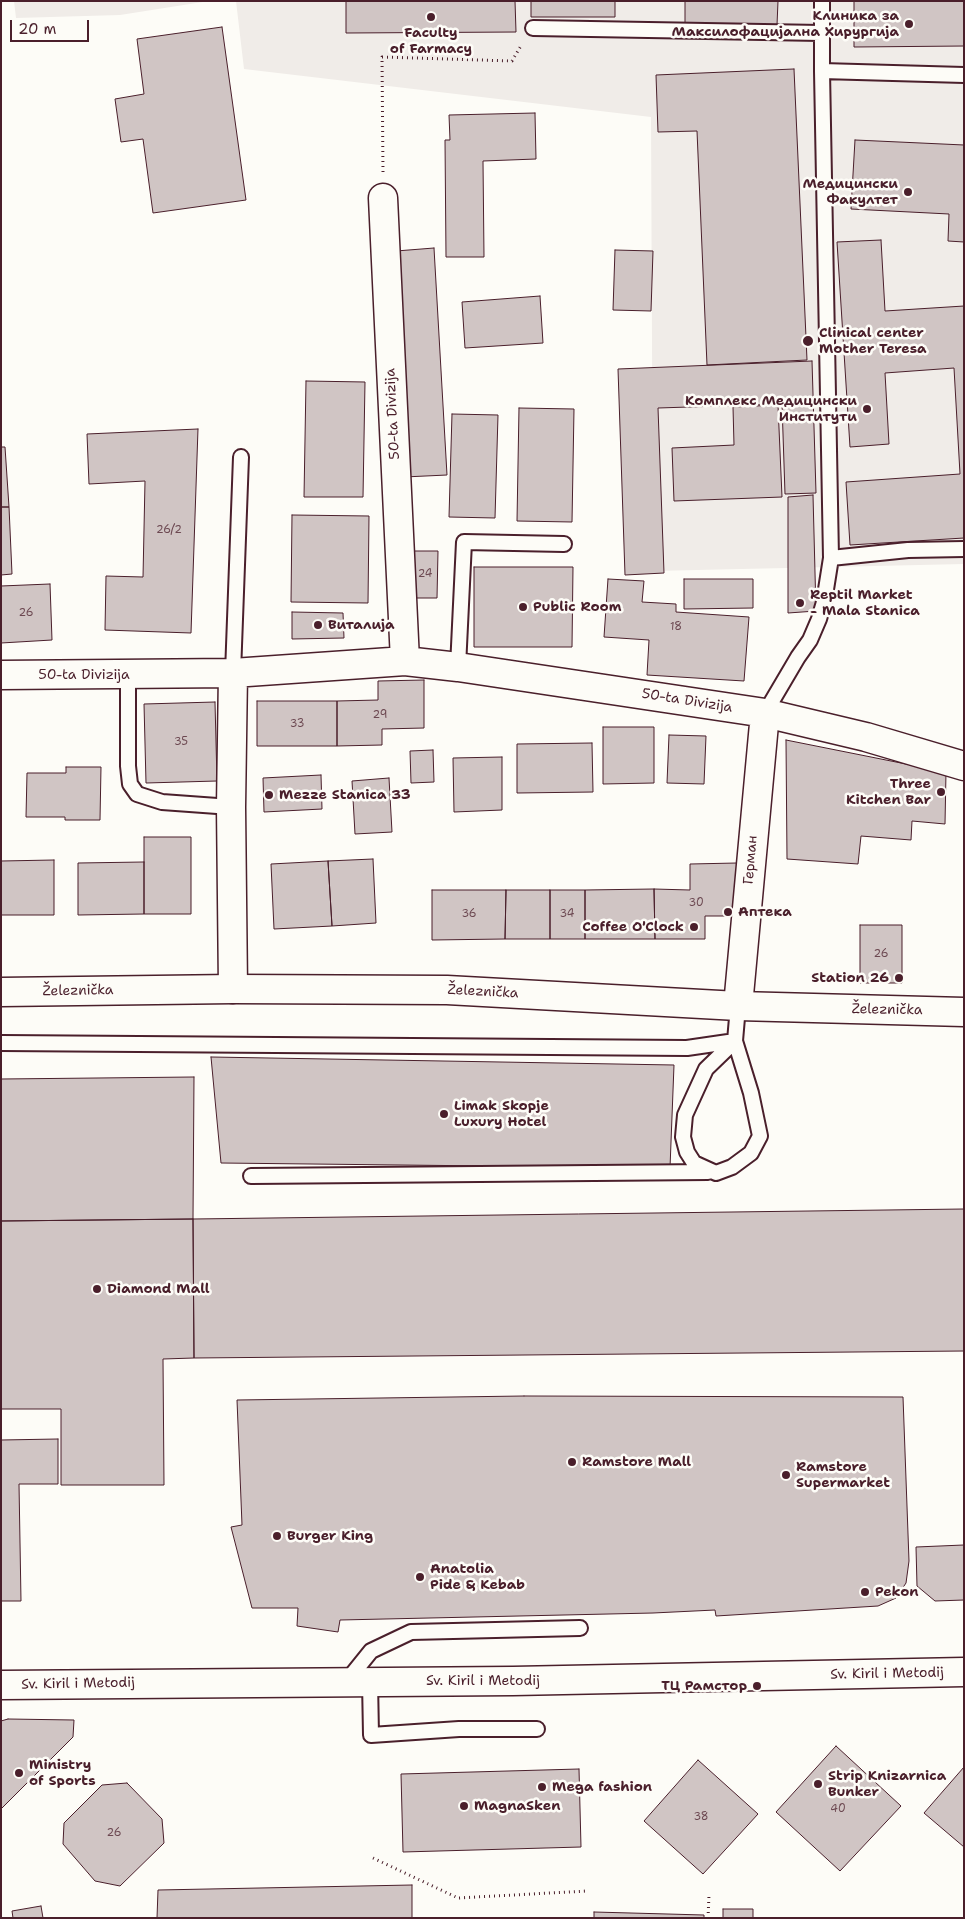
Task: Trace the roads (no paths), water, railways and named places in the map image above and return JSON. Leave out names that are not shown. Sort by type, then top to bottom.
[{"type":"street","name":"50-ta Divizija","points":[[383,198],[406,661]]},
{"type":"street","name":"50-ta Divizija","points":[[1,675],[233,673],[406,661],[458,667],[765,713],[866,737],[964,766]]},
{"type":"street","points":[[233,673],[231,807],[233,989]]},
{"type":"street","name":"Герман","points":[[738,1006],[765,713]]},
{"type":"street","name":"Železnička","points":[[1,992],[233,989],[447,990],[738,1006],[964,1012]]},
{"type":"street","name":"Sv. Kiril i Metodij","points":[[1,1685],[514,1681],[964,1672]]},
{"type":"lane","points":[[765,713],[798,656],[810,640],[819,619],[824,602],[831,558],[821,34],[822,1]]},
{"type":"lane","points":[[533,28],[821,34]]},
{"type":"lane","points":[[822,71],[964,74]]},
{"type":"lane","points":[[233,673],[241,457]]},
{"type":"lane","points":[[458,667],[464,542],[564,544]]},
{"type":"lane","points":[[831,558],[908,550],[964,549]]},
{"type":"lane","points":[[128,675],[128,766],[130,784],[136,794],[162,802],[231,807]]},
{"type":"lane","points":[[251,1176],[716,1173],[732,1168],[751,1152],[760,1136],[751,1093],[735,1041],[738,1006]]},
{"type":"lane","points":[[1,1043],[687,1048],[735,1041]]},
{"type":"lane","points":[[711,1172],[694,1163],[687,1152],[683,1137],[684,1115],[706,1069],[735,1041]]},
{"type":"lane","points":[[537,1730],[459,1729],[371,1735],[358,1681],[371,1651],[411,1632],[580,1628]]},
{"type":"place","name":"Faculty of Farmacy","points":[[431,17]]},
{"type":"place","name":"Клиника за Максилофацијална Хирургија","points":[[909,24]]},
{"type":"place","name":"Медицински Факултет","points":[[908,192]]},
{"type":"place","name":"Clinical center Mother Teresa","points":[[808,341]]},
{"type":"place","name":"Комплекс Медицински Институти","points":[[867,409]]},
{"type":"place","name":"Reptil Market - Mala Stanica","points":[[800,603]]},
{"type":"place","name":"Public Room","points":[[523,607]]},
{"type":"place","name":"Виталија","points":[[318,625]]},
{"type":"place","name":"Three Kitchen Bar","points":[[941,792]]},
{"type":"place","name":"Mezze Stanica 33","points":[[269,795]]},
{"type":"place","name":"Аптека","points":[[728,912]]},
{"type":"place","name":"Coffee O'Clock","points":[[694,927]]},
{"type":"place","name":"Station 26","points":[[899,978]]},
{"type":"place","name":"Limak Skopje Luxury Hotel","points":[[444,1114]]},
{"type":"place","name":"Diamond Mall","points":[[97,1289]]},
{"type":"place","name":"Ramstore Mall","points":[[572,1462]]},
{"type":"place","name":"Ramstore Supermarket","points":[[786,1475]]},
{"type":"place","name":"Burger King","points":[[277,1536]]},
{"type":"place","name":"Anatolia Pide & Kebab","points":[[420,1577]]},
{"type":"place","name":"Pekon","points":[[865,1592]]},
{"type":"place","name":"ТЦ Рамстор","points":[[757,1686]]},
{"type":"place","name":"Ministry of Sports","points":[[19,1773]]},
{"type":"place","name":"Strip Knizarnica Bunker","points":[[818,1784]]},
{"type":"place","name":"Mega fashion","points":[[542,1787]]},
{"type":"place","name":"MagnaSken","points":[[464,1806]]}]
